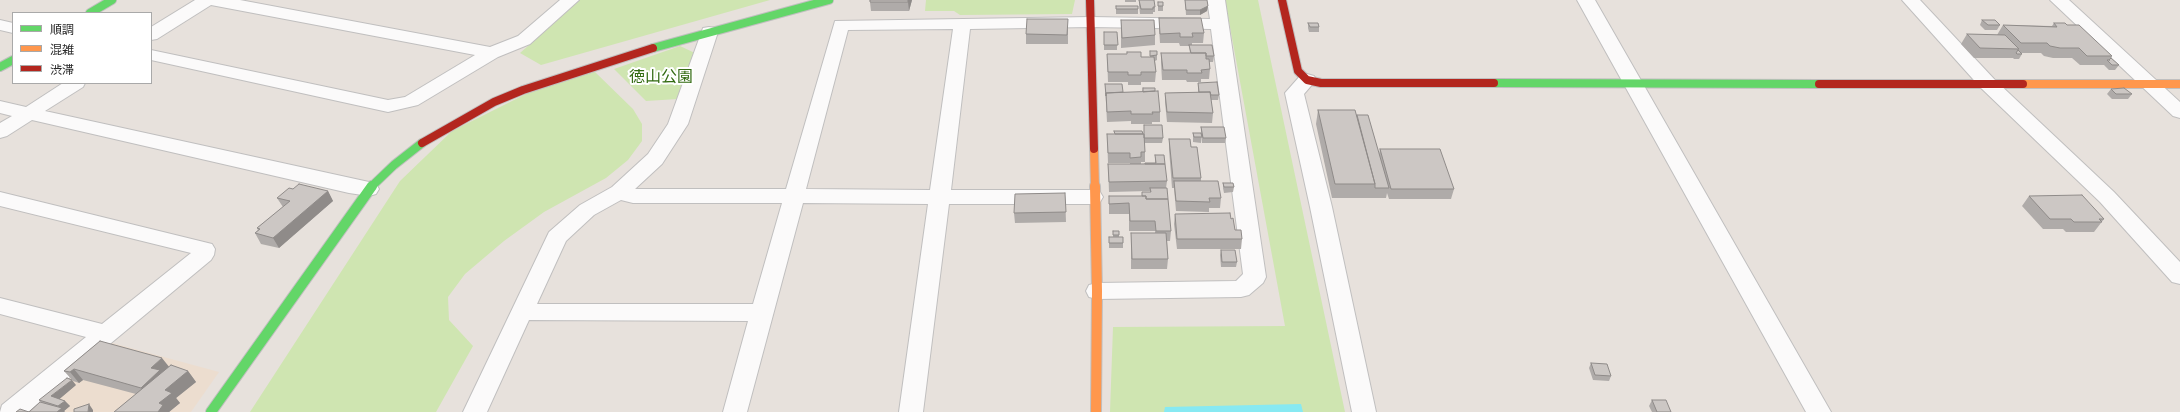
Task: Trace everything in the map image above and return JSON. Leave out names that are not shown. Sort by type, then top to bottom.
[{"type":"street","points":[[92,12],[112,0]]},
{"type":"street","points":[[152,34],[207,0]]},
{"type":"street","points":[[213,0],[492,53]]},
{"type":"street","points":[[544,0],[568,2]]},
{"type":"street","points":[[212,412],[369,189],[394,165],[423,142],[494,102],[522,90],[628,55],[829,0]]},
{"type":"street","points":[[1090,0],[1093,197],[1097,291],[1096,412]]},
{"type":"street","points":[[1097,291],[1241,289],[1255,277],[1216,0]]},
{"type":"street","points":[[1282,0],[1298,70],[1307,80],[1321,83],[1358,85],[2180,84]]},
{"type":"street","points":[[1586,0],[1819,412]]},
{"type":"street","points":[[1911,0],[1988,84],[2107,197],[2180,276]]},
{"type":"street","points":[[2059,0],[2180,112]]},
{"type":"street","points":[[152,55],[388,106],[411,101],[492,53],[524,40],[568,2]]},
{"type":"street","points":[[735,412],[841,25],[1091,22],[1219,24]]},
{"type":"street","points":[[911,412],[938,196],[962,24]]},
{"type":"street","points":[[0,25],[12,28]]},
{"type":"street","points":[[475,412],[557,237],[587,210],[619,192],[655,159],[678,124],[709,32]]},
{"type":"street","points":[[0,67],[12,61]]},
{"type":"street","points":[[1307,80],[1294,93],[1321,207],[1364,412]]},
{"type":"street","points":[[0,132],[74,84]]},
{"type":"street","points":[[0,107],[349,186],[369,189]]},
{"type":"street","points":[[619,192],[633,196],[1093,197]]},
{"type":"street","points":[[0,199],[204,249],[203,255],[11,412]]},
{"type":"street","points":[[0,306],[106,334]]},
{"type":"street","points":[[521,312],[761,313]]},
{"type":"shaded area","points":[[112,343],[219,372],[191,412],[30,412]]},
{"type":"green space","points":[[580,0],[770,0],[541,65],[520,53]]},
{"type":"green space","points":[[926,0],[1075,0],[1072,14],[960,15],[954,11],[925,11]]},
{"type":"green space","points":[[1225,0],[1258,0],[1345,412],[1110,412],[1113,327],[1285,326]]},
{"type":"green space","name":"徳山公園","points":[[680,46],[697,54],[678,99],[646,101],[614,69]]},
{"type":"green space","points":[[594,71],[633,109],[642,124],[642,141],[628,160],[606,178],[544,212],[504,241],[465,274],[448,297],[449,320],[473,346],[436,412],[250,412],[400,181],[452,131],[544,85]]},
{"type":"water","points":[[1301,404],[1303,412],[1164,412],[1165,407]]},
{"type":"building","points":[[870,0],[908,0],[908,2],[870,2]]},
{"type":"building","points":[[1139,0],[1154,0],[1155,7],[1153,7],[1153,9],[1141,9]]},
{"type":"building","points":[[1185,0],[1207,0],[1208,6],[1200,10],[1186,10]]},
{"type":"building","points":[[1158,2],[1163,2],[1163,6],[1158,6]]},
{"type":"building","points":[[1116,6],[1138,6],[1138,9],[1116,9]]},
{"type":"building","points":[[1159,18],[1201,18],[1204,33],[1192,33],[1193,37],[1180,37],[1180,33],[1160,34]]},
{"type":"building","points":[[1027,19],[1068,19],[1067,35],[1026,34]]},
{"type":"building","points":[[1121,20],[1154,20],[1155,35],[1122,38]]},
{"type":"building","points":[[1982,20],[1995,20],[2000,25],[1988,25]]},
{"type":"building","points":[[1308,23],[1318,23],[1319,27],[1310,27]]},
{"type":"building","points":[[2054,23],[2079,25],[2112,56],[2087,56],[2079,48],[2060,48],[2050,46],[2047,43],[2021,43],[2003,25],[2057,27]]},
{"type":"building","points":[[1104,32],[1117,32],[1118,45],[1104,45]]},
{"type":"building","points":[[1967,34],[2005,35],[2019,49],[1980,48]]},
{"type":"building","points":[[1189,45],[1212,45],[1214,56],[1206,56],[1206,53],[1191,53]]},
{"type":"building","points":[[2018,50],[2022,54],[2016,53]]},
{"type":"building","points":[[1150,51],[1157,51],[1157,55],[1150,56]]},
{"type":"building","points":[[1127,52],[1141,52],[1141,57],[1154,57],[1156,72],[1141,72],[1141,75],[1128,75],[1128,72],[1108,72],[1107,54],[1127,54]]},
{"type":"building","points":[[1161,53],[1206,53],[1206,59],[1209,59],[1210,69],[1201,70],[1202,73],[1187,73],[1187,70],[1163,70]]},
{"type":"building","points":[[2111,58],[2119,65],[2112,65],[2107,60]]},
{"type":"building","points":[[1217,82],[1219,95],[1211,95],[1210,92],[1199,92],[1198,83]]},
{"type":"building","points":[[1105,84],[1122,84],[1123,92],[1106,93],[1106,96]]},
{"type":"building","points":[[1143,88],[1155,88],[1155,91],[1143,92]]},
{"type":"building","points":[[2124,88],[2132,94],[2116,94],[2111,89]]},
{"type":"building","points":[[1158,91],[1160,112],[1152,112],[1153,114],[1131,114],[1131,111],[1107,112],[1106,93]]},
{"type":"building","points":[[1210,92],[1213,113],[1167,112],[1165,93]]},
{"type":"building","points":[[1318,110],[1355,110],[1375,184],[1335,184]]},
{"type":"building","points":[[1357,115],[1368,115],[1389,188],[1375,188]]},
{"type":"building","points":[[1144,125],[1162,125],[1163,138],[1144,138]]},
{"type":"building","points":[[1201,127],[1224,127],[1226,138],[1203,138]]},
{"type":"building","points":[[1114,131],[1142,131],[1143,134],[1115,134]]},
{"type":"building","points":[[1193,133],[1201,133],[1202,137],[1194,137]]},
{"type":"building","points":[[1107,134],[1144,134],[1145,152],[1141,152],[1141,157],[1130,158],[1130,153],[1108,153]]},
{"type":"building","points":[[1169,139],[1190,139],[1191,147],[1197,147],[1201,178],[1173,178]]},
{"type":"building","points":[[1380,149],[1440,149],[1454,189],[1391,189]]},
{"type":"building","points":[[1155,155],[1164,155],[1165,164],[1145,164],[1156,163]]},
{"type":"building","points":[[1108,164],[1165,164],[1167,181],[1109,182]]},
{"type":"building","points":[[1174,181],[1218,181],[1221,198],[1209,198],[1210,202],[1176,201]]},
{"type":"building","points":[[1223,183],[1233,183],[1234,187],[1224,187]]},
{"type":"building","points":[[299,184],[328,191],[273,238],[255,233],[260,229],[257,228],[290,201],[277,198],[289,188],[293,189]]},
{"type":"building","points":[[1150,188],[1167,188],[1168,199],[1146,199],[1146,196],[1142,196],[1142,192],[1151,192]]},
{"type":"building","points":[[1065,193],[1066,212],[1014,213],[1015,194]]},
{"type":"building","points":[[2082,195],[2104,219],[2099,219],[2102,222],[2074,222],[2071,219],[2050,219],[2029,196]]},
{"type":"building","points":[[1109,196],[1146,196],[1146,199],[1168,199],[1171,231],[1156,231],[1155,221],[1130,221],[1129,203],[1109,204]]},
{"type":"building","points":[[1230,213],[1231,219],[1233,218],[1235,230],[1241,230],[1242,239],[1177,239],[1175,214]]},
{"type":"building","points":[[1113,231],[1119,231],[1119,235],[1113,235]]},
{"type":"building","points":[[1131,233],[1166,233],[1168,259],[1132,259]]},
{"type":"building","points":[[1109,237],[1123,237],[1123,243],[1109,243]]},
{"type":"building","points":[[1221,250],[1235,250],[1237,262],[1222,262]]},
{"type":"building","points":[[100,341],[162,358],[151,368],[160,370],[141,388],[74,369],[70,372],[64,371]]},
{"type":"building","points":[[1591,363],[1607,364],[1611,376],[1595,375]]},
{"type":"building","points":[[171,365],[188,371],[165,390],[172,393],[159,403],[163,405],[158,412],[114,412]]},
{"type":"building","points":[[67,378],[72,380],[51,396],[65,401],[58,406],[39,400]]},
{"type":"building","points":[[1652,400],[1666,400],[1671,412],[1657,412]]},
{"type":"building","points":[[40,402],[62,408],[57,412],[29,412]]},
{"type":"building","points":[[89,404],[88,412],[74,412],[74,409]]},
{"type":"building","points":[[20,409],[29,412],[16,412]]},
{"type":"traffic: fast","points":[[92,12],[112,0]]},
{"type":"traffic: fast","points":[[653,48],[829,0]]},
{"type":"traffic: fast","points":[[0,67],[12,61]]},
{"type":"traffic: fast","points":[[1494,83],[1819,84]]},
{"type":"traffic: fast","points":[[211,412],[369,189],[394,165],[422,143]]},
{"type":"traffic: slow","points":[[2023,84],[2180,84]]},
{"type":"traffic: slow","points":[[1094,149],[1097,291],[1096,412]]},
{"type":"traffic: jam","points":[[1090,0],[1094,149]]},
{"type":"traffic: jam","points":[[1282,0],[1298,71],[1307,80],[1321,83],[1494,83]]},
{"type":"traffic: jam","points":[[422,143],[494,102],[523,90],[653,48]]},
{"type":"traffic: jam","points":[[1819,84],[2023,84]]}]
